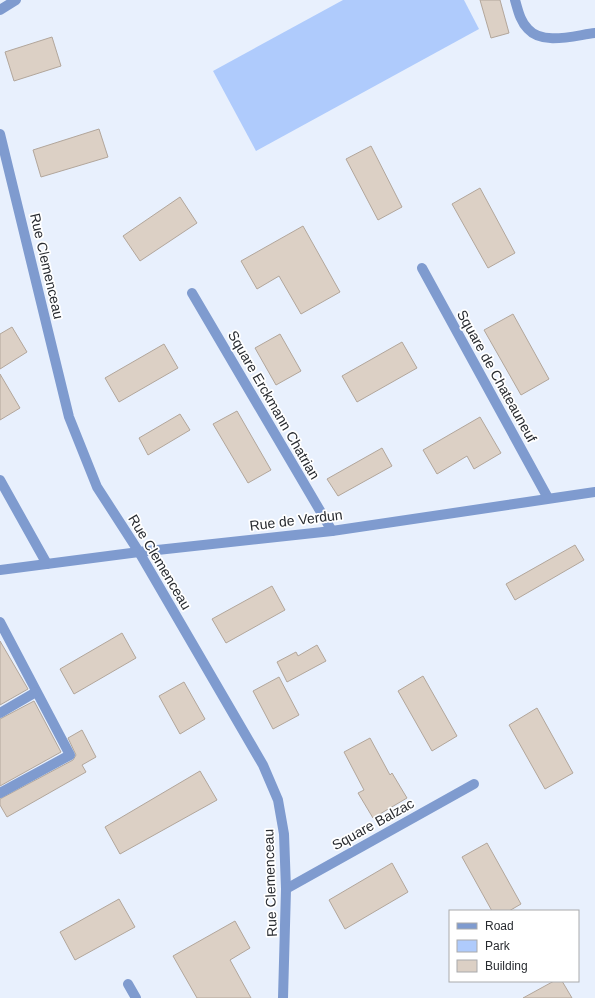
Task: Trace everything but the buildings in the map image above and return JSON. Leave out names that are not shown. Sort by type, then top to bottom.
[{"type":"street","points":[[0,10],[16,0]]},
{"type":"street","points":[[515,0],[521,19],[528,30],[542,37],[562,37],[595,32]]},
{"type":"street","name":"Rue Clemenceau","points":[[0,134],[69,418],[96,487],[139,552],[263,765],[278,800],[283,827],[286,889],[283,998]]},
{"type":"street","name":"Square de Chateauneuf","points":[[422,268],[548,498]]},
{"type":"street","name":"Square Erckmann Chatrian","points":[[192,293],[332,531]]},
{"type":"street","points":[[0,480],[47,564]]},
{"type":"street","name":"Rue de Verdun","points":[[0,570],[139,552],[332,531],[595,492]]},
{"type":"street","points":[[0,622],[70,755],[0,792]]},
{"type":"street","points":[[0,713],[36,692]]},
{"type":"street","name":"Square Balzac","points":[[286,889],[474,784]]},
{"type":"street","points":[[128,984],[136,998]]},
{"type":"green space","points":[[343,0],[464,0],[479,29],[256,151],[213,71]]}]
